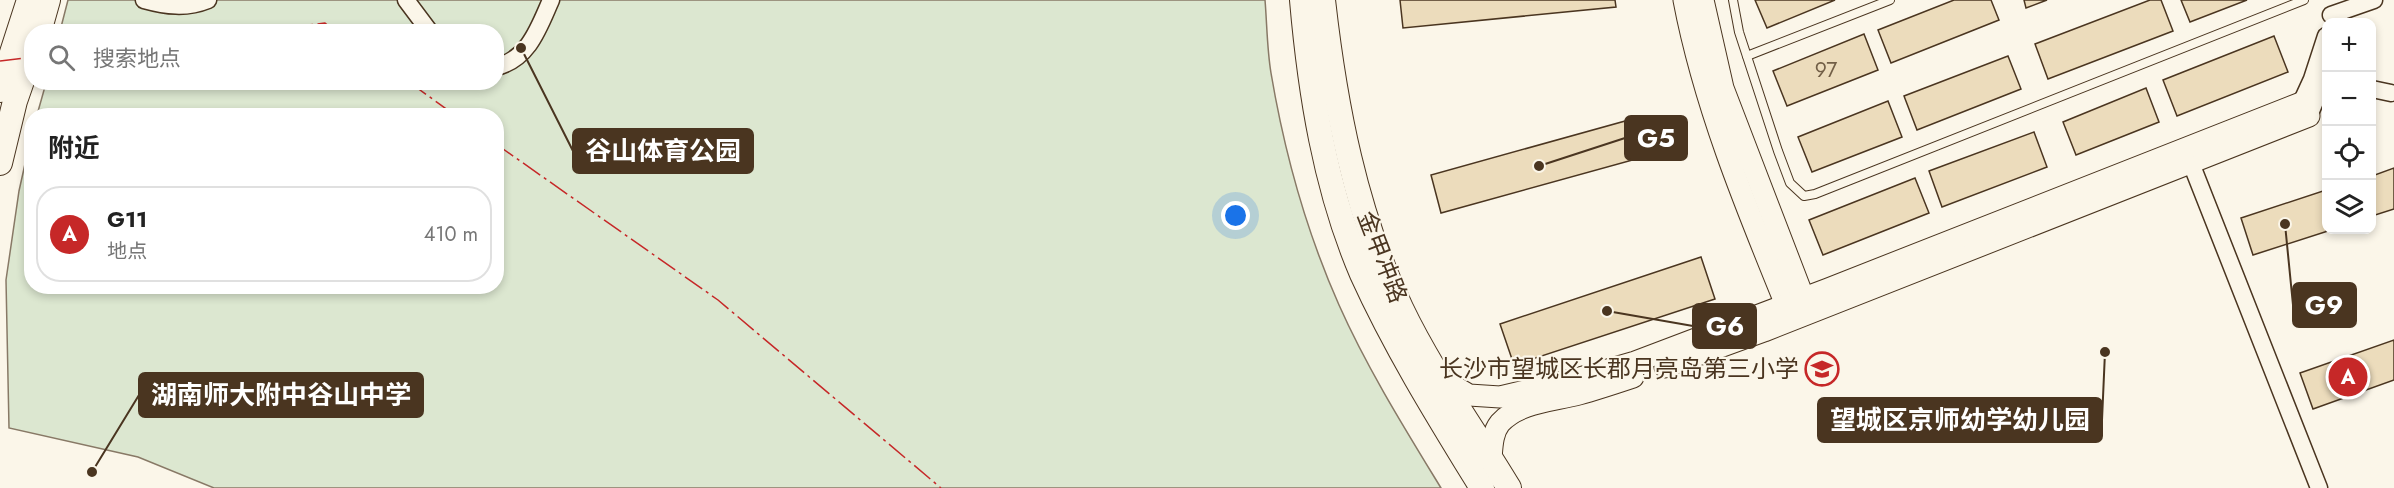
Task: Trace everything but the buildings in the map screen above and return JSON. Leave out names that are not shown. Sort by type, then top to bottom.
[{"type":"main road","points":[[29,0],[30,24]]},
{"type":"main road","name":"金甲冲路","points":[[1302,0],[1311,85],[1330,177],[1361,272],[1413,375],[1482,488]]},
{"type":"main road","name":"金甲冲路","points":[[1323,0],[1338,109],[1365,218],[1401,308],[1440,378],[1509,488]]},
{"type":"main road","points":[[0,90],[24,37]]},
{"type":"main road","points":[[0,163],[15,100],[24,75]]},
{"type":"street","points":[[144,0],[192,6],[207,0]]},
{"type":"street","points":[[406,0],[424,24]]},
{"type":"street","points":[[504,65],[523,53],[535,36],[551,0]]},
{"type":"street","points":[[1684,0],[1706,92],[1731,165],[1798,309]]},
{"type":"street","points":[[1703,0],[1723,88],[1798,309]]},
{"type":"street","points":[[2337,12],[2374,0]]},
{"type":"street","points":[[1491,459],[1495,432],[1500,423],[1522,408],[1580,394],[1641,375],[1798,309],[2188,157],[2305,109],[2322,81]]},
{"type":"street","points":[[2376,90],[2391,93]]},
{"type":"street","points":[[2188,157],[2319,488]]},
{"type":"street","points":[[1440,378],[1468,395],[1500,397],[1635,362],[1798,309]]},
{"type":"lane","points":[[1733,0],[1747,56],[1790,183],[1804,196],[1826,190],[2304,0]]},
{"type":"lane","points":[[1747,56],[1890,0]]},
{"type":"green space","points":[[68,0],[1265,0],[1269,55],[1276,102],[1298,191],[1327,278],[1362,352],[1441,488],[214,488],[138,457],[9,428],[6,280],[24,168],[24,294],[504,294],[504,108],[39,108],[44,90],[504,90],[504,24],[62,24]]},
{"type":"power","points":[[317,24],[326,24]]},
{"type":"power","points":[[0,61],[24,58]]},
{"type":"power","points":[[420,90],[445,108]]},
{"type":"power","points":[[504,150],[718,300],[941,488]]},
{"type":"place","name":"谷山体育公园","points":[[521,48]]},
{"type":"place","name":"G5","points":[[1539,166]]},
{"type":"place","name":"G9","points":[[2285,224]]},
{"type":"place","name":"G6","points":[[1607,311]]},
{"type":"place","name":"望城区京师幼学幼儿园","points":[[2105,352]]},
{"type":"place","name":"长沙市望城区长郡月亮岛第三小学","points":[[1822,369]]},
{"type":"place","name":"G11","points":[[2348,377]]},
{"type":"place","name":"湖南师大附中谷山中学","points":[[92,472]]}]
